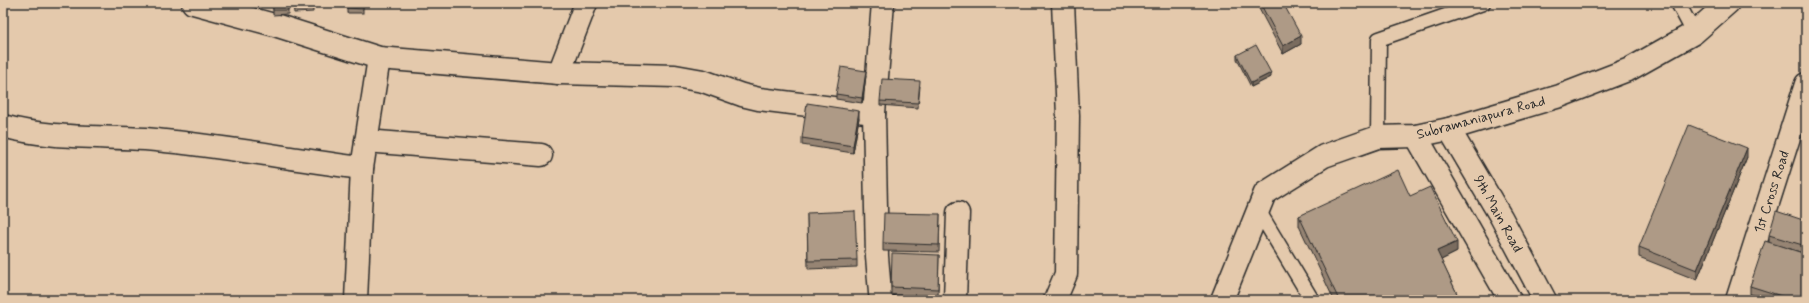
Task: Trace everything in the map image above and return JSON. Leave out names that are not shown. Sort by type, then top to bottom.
[{"type":"street","points":[[193,3],[278,26],[379,58],[559,73],[676,76],[703,81],[742,95],[759,99],[874,113]]},
{"type":"street","points":[[559,73],[586,3]]},
{"type":"street","points":[[883,3],[874,113],[877,256],[880,293],[883,300]]},
{"type":"street","points":[[1055,300],[1066,274],[1068,116],[1063,3]]},
{"type":"street","name":"Subramaniapura Road","points":[[1222,300],[1265,193],[1324,156],[1378,137],[1416,136],[1449,129],[1560,96],[1630,69],[1694,33],[1728,3]]},
{"type":"street","points":[[356,300],[362,168],[379,58]]},
{"type":"street","name":"1st Cross Road","points":[[1737,300],[1806,84]]},
{"type":"street","points":[[3,126],[20,131],[57,135],[145,139],[185,143],[362,168]]},
{"type":"street","name":"9th Main Road","points":[[1449,129],[1501,217],[1545,300]]},
{"type":"street","points":[[1416,136],[1510,300]]},
{"type":"street","points":[[366,140],[541,155]]},
{"type":"street","points":[[955,300],[958,213]]},
{"type":"lane","points":[[1378,137],[1379,38],[1483,3]]},
{"type":"lane","points":[[1678,3],[1694,33]]},
{"type":"lane","points":[[1258,210],[1312,300]]},
{"type":"building","points":[[273,3],[288,3],[288,10],[273,10]]},
{"type":"building","points":[[294,3],[313,3],[313,8],[294,9]]},
{"type":"building","points":[[347,3],[363,3],[363,9],[347,8]]},
{"type":"building","points":[[1260,3],[1283,3],[1301,36],[1283,46]]},
{"type":"building","points":[[1256,45],[1271,73],[1251,83],[1237,55]]},
{"type":"building","points":[[841,67],[866,71],[862,98],[836,94]]},
{"type":"building","points":[[882,79],[920,81],[918,103],[880,101]]},
{"type":"building","points":[[807,103],[859,111],[853,146],[802,138]]},
{"type":"building","points":[[1689,125],[1747,148],[1697,270],[1639,247]]},
{"type":"building","points":[[1398,170],[1410,196],[1430,187],[1457,242],[1437,251],[1460,300],[1339,300],[1299,216]]},
{"type":"building","points":[[855,211],[857,260],[808,261],[807,213]]},
{"type":"building","points":[[1776,211],[1806,221],[1806,246],[1769,235]]},
{"type":"building","points":[[884,213],[940,214],[939,245],[883,243]]},
{"type":"building","points":[[1765,241],[1806,254],[1806,300],[1794,300],[1750,286]]},
{"type":"building","points":[[892,253],[939,255],[938,289],[891,287]]}]
